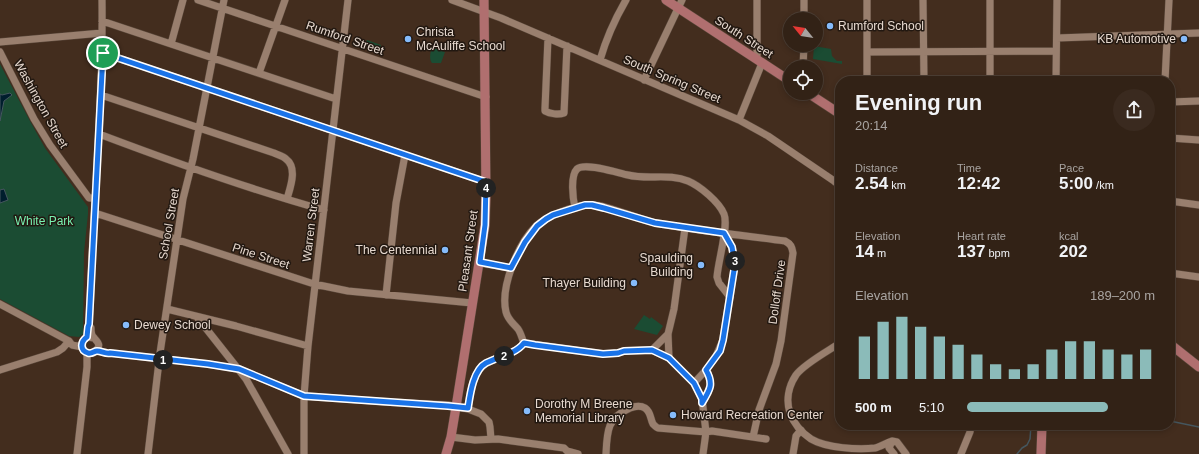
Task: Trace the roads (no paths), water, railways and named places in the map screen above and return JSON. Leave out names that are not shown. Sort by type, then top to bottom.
[{"type":"main road","name":"Pleasant Street","points":[[446,454],[451,437],[485,225],[486,97],[484,0]]},
{"type":"main road","name":"South Street","points":[[666,0],[680,4],[783,76]]},
{"type":"main road","points":[[819,100],[835,111]]},
{"type":"main road","points":[[1175,350],[1199,367]]},
{"type":"main road","points":[[1041,454],[1042,430]]},
{"type":"street","points":[[77,454],[90,346],[88,327],[103,53],[102,0]]},
{"type":"street","points":[[172,44],[183,0]]},
{"type":"street","name":"Rumford Street","points":[[198,0],[486,97]]},
{"type":"street","name":"School Street","points":[[148,454],[159,359],[183,199],[191,167],[224,0]]},
{"type":"street","points":[[259,74],[285,0]]},
{"type":"street","name":"Warren Street","points":[[304,454],[304,396],[314,284],[348,0]]},
{"type":"street","name":"South Spring Street","points":[[452,0],[548,38],[739,120],[768,136],[835,182]]},
{"type":"street","points":[[600,60],[606,42],[626,0]]},
{"type":"street","points":[[739,120],[759,61],[757,0]]},
{"type":"street","points":[[804,0],[804,12]]},
{"type":"street","points":[[866,0],[867,76]]},
{"type":"street","points":[[923,0],[924,76]]},
{"type":"street","points":[[990,0],[990,76]]},
{"type":"street","points":[[1056,76],[1057,0]]},
{"type":"street","points":[[1165,76],[1169,0]]},
{"type":"street","points":[[644,80],[680,4]]},
{"type":"street","points":[[102,21],[212,59],[336,99]]},
{"type":"street","points":[[0,42],[102,33]]},
{"type":"street","points":[[1057,38],[1199,33]]},
{"type":"street","points":[[548,38],[545,111],[548,113],[564,113],[567,46]]},
{"type":"street","points":[[867,52],[1056,51]]},
{"type":"street","points":[[103,53],[486,182]]},
{"type":"street","name":"Washington Street","points":[[1,57],[34,119],[50,145],[89,198],[95,198]]},
{"type":"street","points":[[101,95],[286,158],[292,168],[287,200]]},
{"type":"street","points":[[1175,102],[1199,101]]},
{"type":"street","points":[[99,134],[287,200],[324,210]]},
{"type":"street","points":[[1175,138],[1199,140]]},
{"type":"street","points":[[386,296],[396,203],[405,155]]},
{"type":"street","points":[[574,208],[572,198],[574,175],[577,170],[582,167],[606,170],[640,178],[664,176],[688,181],[698,186],[720,207],[725,218],[717,277],[719,283],[730,297]]},
{"type":"street","points":[[1175,202],[1199,205]]},
{"type":"street","name":"Dolloff Drive","points":[[524,343],[518,329],[508,319],[506,312],[506,289],[511,268],[525,242],[537,226],[553,215],[585,205],[592,205],[647,221],[685,228],[785,241],[789,243],[792,248],[793,259],[781,341],[776,364],[759,410],[753,437]]},
{"type":"street","name":"Pine Street","points":[[95,213],[314,284],[348,291],[386,296],[472,303]]},
{"type":"street","points":[[669,358],[668,334],[674,309],[685,228]]},
{"type":"street","points":[[694,383],[720,351],[723,340],[735,264],[732,247],[724,233]]},
{"type":"street","points":[[480,262],[511,268]]},
{"type":"street","points":[[1175,274],[1199,276]]},
{"type":"street","points":[[1,306],[69,341],[72,344],[107,350],[110,353],[239,369],[304,396],[468,408],[481,414],[489,422],[491,439]]},
{"type":"street","points":[[166,309],[308,346]]},
{"type":"street","points":[[198,317],[246,379],[288,454]]},
{"type":"street","points":[[652,350],[668,334]]},
{"type":"street","points":[[0,370],[57,352],[69,341]]},
{"type":"street","points":[[468,408],[476,374],[480,368],[485,364],[520,349],[524,343],[603,354],[624,351],[652,350],[669,358],[694,383],[702,399],[706,432],[702,452]]},
{"type":"street","points":[[835,346],[803,368],[796,375],[788,394],[788,406],[791,417],[801,430],[812,439],[823,444],[858,449],[876,448],[892,441],[897,442],[906,454]]},
{"type":"street","points":[[702,403],[709,392],[710,379],[706,370]]},
{"type":"street","points":[[606,454],[606,445],[611,422],[624,411],[635,406],[646,408],[650,413],[653,424],[658,428],[706,432],[712,431],[766,439]]},
{"type":"street","points":[[793,454],[796,436],[801,430]]},
{"type":"street","points":[[960,454],[970,430]]},
{"type":"street","points":[[451,437],[475,440],[491,439],[564,448],[567,451],[578,454]]},
{"type":"street","points":[[892,441],[889,448],[894,454]]},
{"type":"water","points":[[10,93],[12,95],[4,101],[0,121],[0,94]]},
{"type":"water","points":[[4,189],[8,200],[0,203],[0,190]]},
{"type":"waterway","points":[[1175,422],[1199,427]]},
{"type":"waterway","points":[[1017,454],[1027,445],[1030,439],[1031,430]]},
{"type":"place","name":"Rumford School","points":[[830,26]]},
{"type":"place","name":"Christa McAuliffe School","points":[[408,39]]},
{"type":"place","name":"KB Automotive","points":[[1184,39]]},
{"type":"place","name":"The Centennial","points":[[445,250]]},
{"type":"place","name":"Spaulding Building","points":[[701,265]]},
{"type":"place","name":"Thayer Building","points":[[634,283]]},
{"type":"place","name":"Dewey School","points":[[126,325]]},
{"type":"place","name":"Dorothy M Breene Memorial Library","points":[[527,411]]},
{"type":"place","name":"Howard Recreation Center","points":[[673,415]]},
{"type":"park label","name":"White Park","points":[[44,221]]}]
